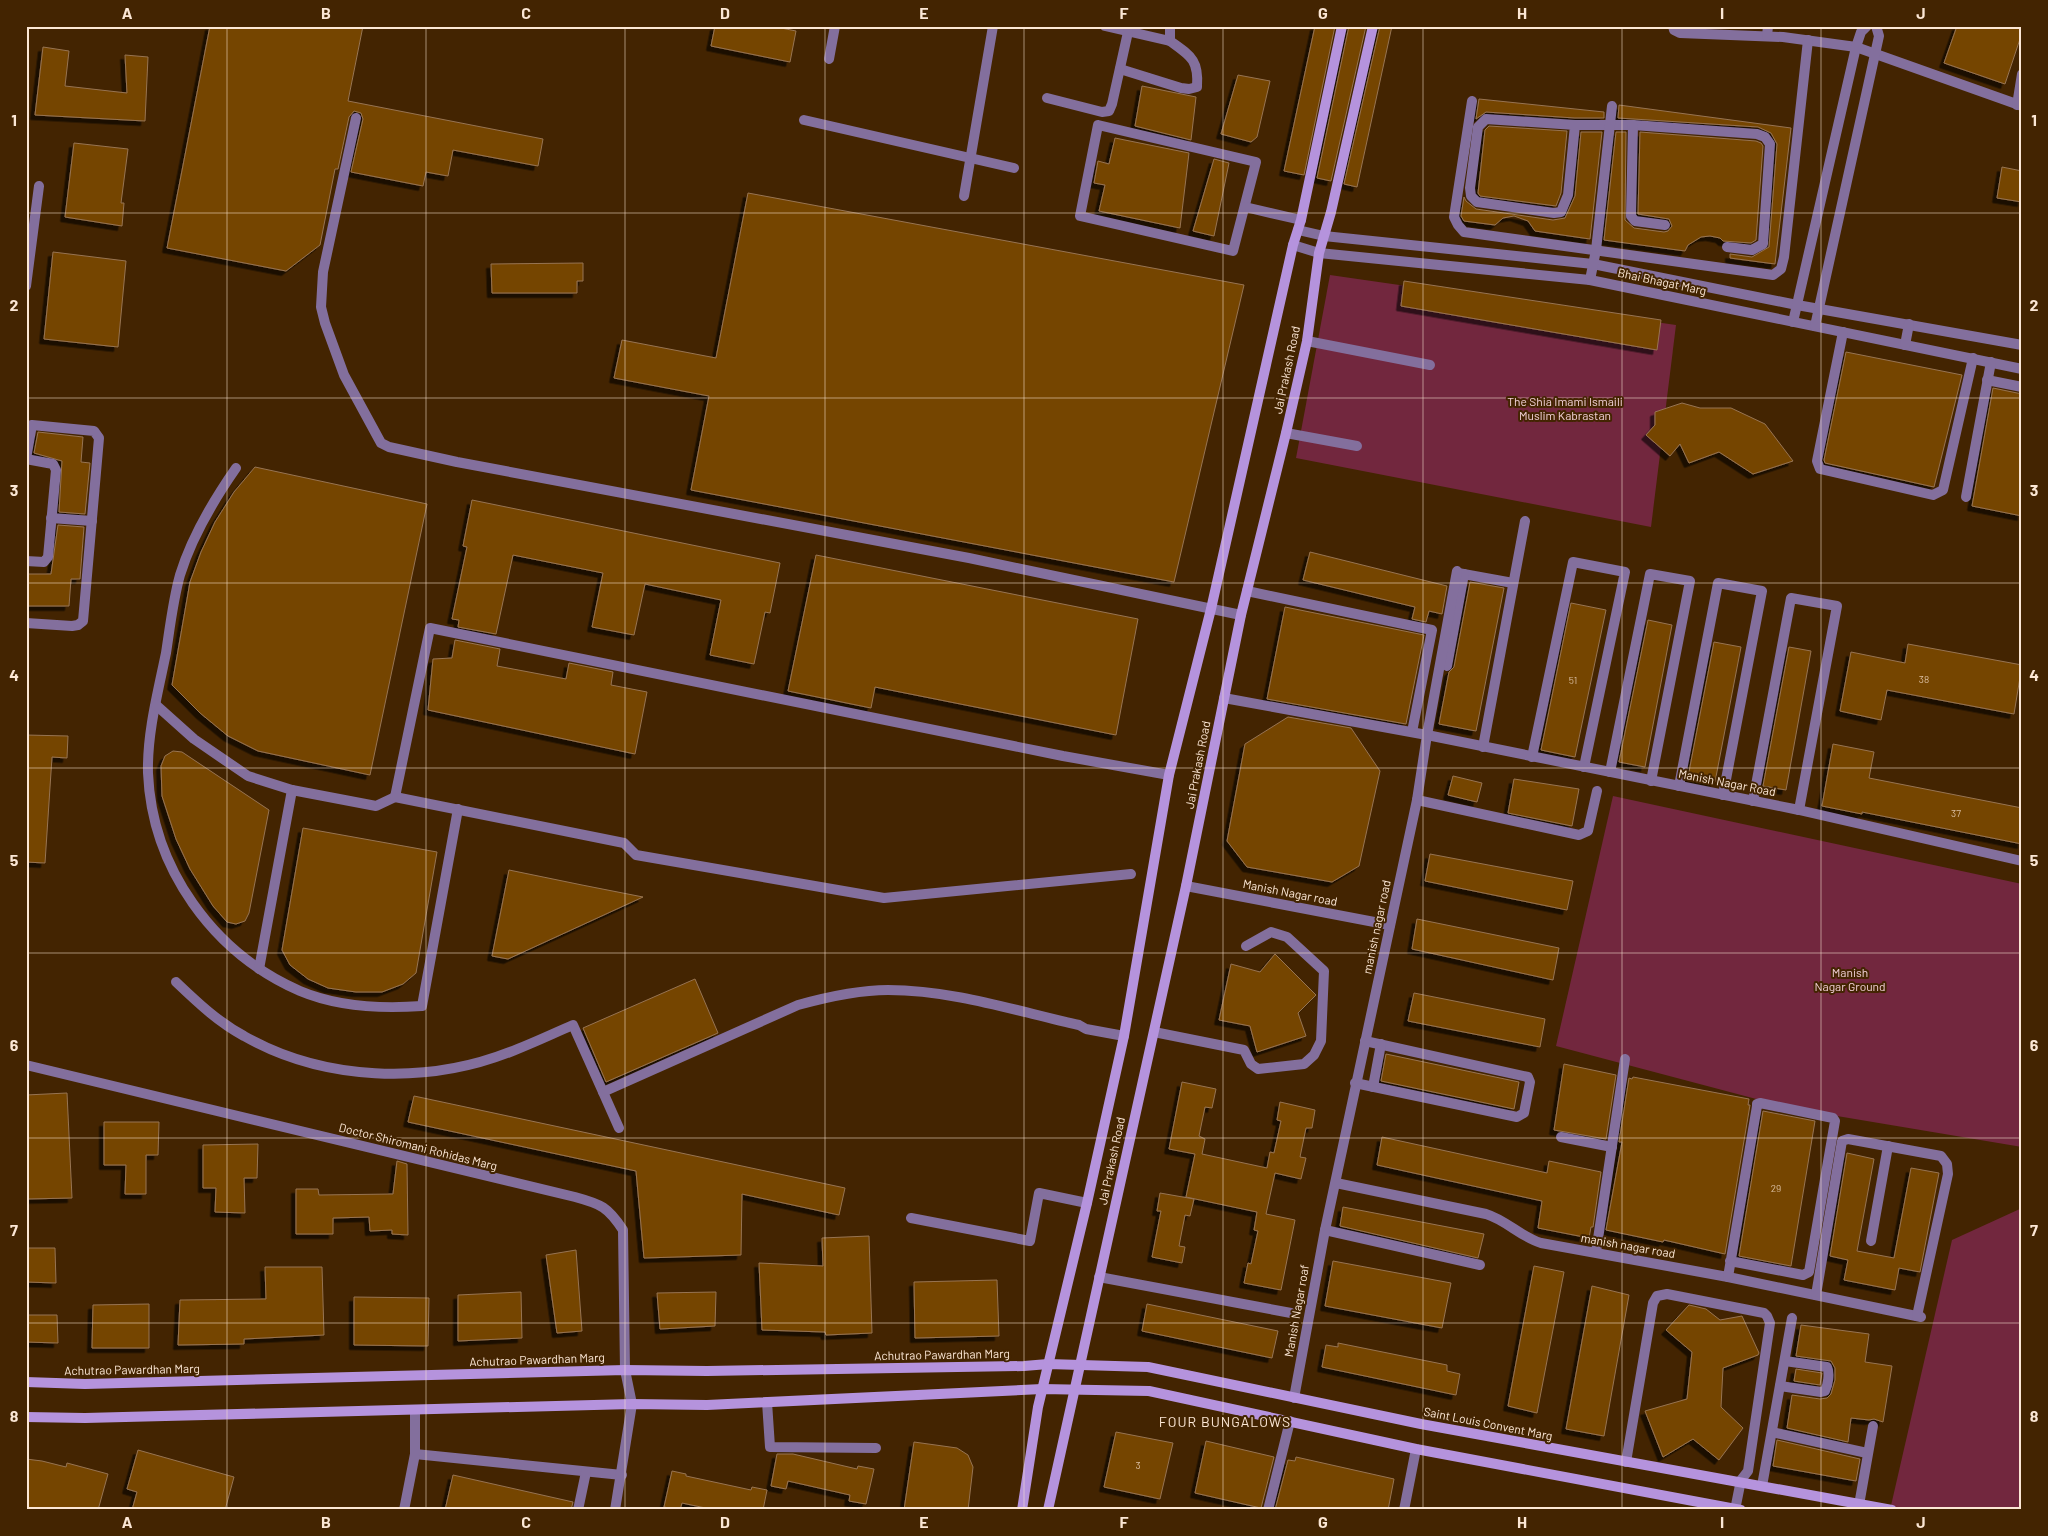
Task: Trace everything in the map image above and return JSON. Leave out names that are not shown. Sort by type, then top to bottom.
[{"type":"main road","name":"Jai Prakash Road","points":[[1022,1510],[1042,1389],[1088,1204],[1124,1036],[1169,775],[1211,609],[1300,224],[1342,26]]},
{"type":"main road","name":"Jai Prakash Road","points":[[1048,1510],[1186,886],[1241,615],[1307,341],[1319,253],[1373,26]]},
{"type":"main road","name":"Achutrao Pawardhan Marg","points":[[26,1382],[85,1384],[625,1370],[716,1371],[1048,1364],[1079,1365]]},
{"type":"main road","name":"Saint Louis Convent Marg","points":[[1079,1365],[1148,1367],[1421,1424],[1892,1510]]},
{"type":"main road","points":[[26,1417],[85,1418],[632,1404],[707,1405],[1042,1389],[1149,1391],[1416,1449],[1737,1509]]},
{"type":"street","points":[[829,60],[835,26]]},
{"type":"street","points":[[964,196],[993,26]]},
{"type":"street","points":[[1106,26],[1170,41],[1192,57],[1196,64],[1197,87],[1182,88],[1120,69]]},
{"type":"street","points":[[1170,26],[1170,41]]},
{"type":"street","points":[[1672,26],[1674,30],[1680,32],[1767,31],[1808,40],[1856,47],[2019,106],[2022,74]]},
{"type":"street","points":[[1794,322],[1856,47],[1860,32],[1867,26]]},
{"type":"street","points":[[1815,326],[1879,36],[1876,26]]},
{"type":"street","points":[[1047,98],[1102,112],[1109,111],[1128,32]]},
{"type":"street","points":[[1472,101],[1454,218],[1464,232],[1773,274],[1781,270],[1808,40]]},
{"type":"street","points":[[1590,280],[1596,250],[1612,106]]},
{"type":"street","points":[[356,118],[323,272],[321,307],[324,323],[344,375],[382,443],[389,447],[457,462],[969,558],[1241,615]]},
{"type":"street","points":[[1575,125],[1568,195],[1561,212],[1554,213],[1477,202],[1471,196],[1470,188],[1478,126],[1486,119],[1575,125],[1632,125],[1749,133],[1766,137],[1770,144],[1770,155],[1764,244],[1752,250],[1727,248]]},
{"type":"street","points":[[804,120],[1014,168]]},
{"type":"street","points":[[1098,124],[1256,162],[1245,207],[1233,251],[1080,216],[1098,124]]},
{"type":"street","points":[[1632,125],[1630,216],[1634,221],[1665,225]]},
{"type":"street","points":[[26,286],[39,186]]},
{"type":"street","points":[[1245,207],[1300,224],[1324,236],[1593,264],[1797,305],[2022,344]]},
{"type":"street","points":[[1371,258],[1373,242]]},
{"type":"street","name":"Bhai Bhagat Marg","points":[[1294,245],[1319,253],[1590,280],[2022,368]]},
{"type":"street","points":[[1905,345],[1909,324]]},
{"type":"street","points":[[1843,332],[1817,461],[1820,469],[1934,495],[1943,490],[1973,358]]},
{"type":"street","points":[[1307,341],[1430,365]]},
{"type":"street","points":[[1966,498],[1990,362]]},
{"type":"street","points":[[1987,380],[2022,387]]},
{"type":"street","points":[[26,561],[44,562],[48,557],[56,468],[48,462],[26,459],[32,425],[97,433],[99,438],[82,621],[78,625],[72,626],[26,623]]},
{"type":"street","points":[[1286,433],[1357,446]]},
{"type":"street","points":[[236,468],[212,503],[193,541],[180,575],[151,738],[148,772],[152,806],[161,842],[175,875],[191,902],[215,933],[246,960],[301,991],[328,1000],[357,1006],[389,1009],[422,1006],[458,809]]},
{"type":"street","points":[[51,518],[92,521]]},
{"type":"street","points":[[1483,747],[1525,521]]},
{"type":"street","points":[[1532,757],[1573,562],[1625,572],[1584,767]]},
{"type":"street","points":[[1436,718],[1459,573],[1513,584]]},
{"type":"street","points":[[1610,772],[1650,574],[1690,581],[1651,781]]},
{"type":"street","points":[[1679,786],[1718,583],[1762,591],[1723,795]]},
{"type":"street","points":[[1247,591],[1432,630],[1412,732]]},
{"type":"street","points":[[1753,801],[1791,598],[1837,606],[1799,810]]},
{"type":"street","points":[[396,797],[430,628],[1063,756],[1169,775]]},
{"type":"street","name":"manish nagar road","points":[[1325,1230],[1417,800],[1427,735],[1444,662]]},
{"type":"street","name":"Manish Nagar Road","points":[[1224,698],[1412,732],[1799,810],[2022,861]]},
{"type":"street","points":[[156,704],[194,739],[248,776],[292,790],[376,806],[396,797],[624,843],[636,856],[884,898],[1131,874]]},
{"type":"street","points":[[259,969],[292,790]]},
{"type":"street","points":[[1417,800],[1579,835],[1588,831],[1596,791]]},
{"type":"street","name":"Manish Nagar road","points":[[1186,886],[1390,925]]},
{"type":"street","points":[[1154,1032],[1244,1050],[1251,1064],[1258,1069],[1304,1064],[1314,1055],[1321,1041],[1324,971],[1287,937],[1271,932],[1246,946]]},
{"type":"street","points":[[176,982],[200,1005],[225,1024],[274,1052],[311,1064],[362,1073],[416,1072],[448,1069],[471,1064],[509,1053],[573,1025],[619,1128]]},
{"type":"street","points":[[603,1092],[798,1005],[831,996],[862,991],[896,990],[929,992],[1079,1025],[1086,1029],[1124,1036]]},
{"type":"street","points":[[1355,1083],[1517,1117],[1524,1113],[1530,1082],[1528,1077],[1365,1040]]},
{"type":"street","points":[[1373,1087],[1381,1044]]},
{"type":"street","points":[[1596,1252],[1625,1059]]},
{"type":"street","name":"Doctor Shiromani Rohidas Marg","points":[[26,1065],[596,1203],[612,1213],[624,1230],[625,1370],[632,1404],[616,1510]]},
{"type":"street","points":[[1728,1277],[1730,1261],[1757,1104],[1760,1103],[1834,1118],[1835,1123],[1809,1272],[1803,1275],[1730,1261]]},
{"type":"street","points":[[1562,1137],[1612,1147]]},
{"type":"street","points":[[1816,1295],[1842,1141],[1848,1139],[1888,1146],[1871,1241]]},
{"type":"street","name":"manish nagar road","points":[[1336,1183],[1493,1216],[1530,1239],[1919,1316],[1948,1169],[1942,1156],[1888,1146]]},
{"type":"street","points":[[911,1218],[1030,1241],[1039,1194],[1088,1204]]},
{"type":"street","points":[[1325,1230],[1480,1265]]},
{"type":"street","name":"Manish Nagar roaf","points":[[1294,1398],[1325,1230]]},
{"type":"street","points":[[1099,1277],[1291,1313]]},
{"type":"street","points":[[1626,1462],[1653,1303],[1657,1296],[1667,1294],[1764,1312],[1770,1320],[1748,1471],[1740,1482],[1737,1509]]},
{"type":"street","points":[[1762,1486],[1792,1318]]},
{"type":"street","points":[[1780,1386],[1821,1392],[1826,1388],[1829,1371],[1827,1367],[1785,1361]]},
{"type":"street","points":[[767,1402],[770,1447],[876,1448]]},
{"type":"street","points":[[404,1510],[415,1454],[415,1410]]},
{"type":"street","points":[[1268,1510],[1290,1421]]},
{"type":"street","points":[[1858,1505],[1873,1426]]},
{"type":"street","points":[[1772,1432],[1867,1453]]},
{"type":"street","points":[[1404,1510],[1416,1449]]},
{"type":"street","points":[[415,1454],[622,1475]]},
{"type":"street","points":[[578,1510],[586,1472]]},
{"type":"green space","name":"The Shia Imami Ismaili Muslim Kabrastan","points":[[1330,275],[1676,325],[1651,527],[1296,458]]},
{"type":"green space","name":"Manish Nagar Ground","points":[[1613,796],[2022,884],[2022,1147],[1837,1116],[1760,1100],[1556,1046]]},
{"type":"green space","points":[[2022,1208],[2022,1510],[1890,1510],[1952,1240]]},
{"type":"building","points":[[210,26],[363,26],[348,101],[543,139],[538,166],[453,150],[448,176],[426,172],[423,186],[351,172],[363,119],[361,113],[354,111],[349,117],[338,169],[335,169],[320,245],[286,271],[167,248]]},
{"type":"building","points":[[715,26],[771,26],[796,31],[790,62],[711,46]]},
{"type":"building","points":[[1315,26],[1335,26],[1304,175],[1284,171]]},
{"type":"building","points":[[1349,26],[1366,26],[1331,181],[1317,178]]},
{"type":"building","points":[[1380,26],[1392,26],[1357,187],[1344,184]]},
{"type":"building","points":[[1957,26],[2022,26],[2022,33],[2005,84],[1944,63]]},
{"type":"building","points":[[43,47],[69,51],[65,86],[127,93],[125,55],[148,57],[145,121],[35,115]]},
{"type":"building","points":[[1238,75],[1270,81],[1257,137],[1251,142],[1221,134]]},
{"type":"building","points":[[1142,86],[1196,97],[1191,140],[1135,126]]},
{"type":"building","points":[[1479,99],[1604,112],[1604,118],[1486,112],[1476,119]]},
{"type":"building","points":[[1619,105],[1791,128],[1775,264],[1730,258],[1730,254],[1752,257],[1769,247],[1777,144],[1771,133],[1758,127],[1618,118]]},
{"type":"building","points":[[1489,126],[1567,131],[1561,193],[1556,206],[1480,196],[1478,193],[1485,130]]},
{"type":"building","points":[[1581,132],[1602,132],[1590,239],[1535,231],[1528,221],[1514,216],[1503,218],[1495,225],[1464,221],[1461,216],[1464,197],[1476,209],[1553,220],[1565,218],[1575,196]]},
{"type":"building","points":[[1616,132],[1626,132],[1625,220],[1634,228],[1664,232],[1668,231],[1672,226],[1669,219],[1638,214],[1640,132],[1756,141],[1761,143],[1763,146],[1756,240],[1751,243],[1723,241],[1720,238],[1710,236],[1701,237],[1688,245],[1685,251],[1604,240]]},
{"type":"building","points":[[1115,138],[1189,153],[1180,228],[1099,211],[1105,185],[1094,183],[1098,161],[1109,164]]},
{"type":"building","points":[[74,143],[128,149],[121,203],[124,203],[122,226],[65,217]]},
{"type":"building","points":[[1214,159],[1229,163],[1214,236],[1193,231]]},
{"type":"building","points":[[2002,167],[2022,171],[2022,202],[1997,198]]},
{"type":"building","points":[[748,193],[1244,285],[1174,582],[691,490],[709,396],[614,378],[622,340],[716,358]]},
{"type":"building","points":[[53,252],[126,261],[118,347],[44,339]]},
{"type":"building","points":[[583,263],[583,281],[577,281],[577,293],[492,293],[491,264]]},
{"type":"building","points":[[1404,281],[1661,320],[1657,350],[1401,306]]},
{"type":"building","points":[[1846,352],[1962,375],[1934,487],[1825,463],[1824,460]]},
{"type":"building","points":[[1993,388],[2022,394],[2022,516],[1972,506]]},
{"type":"building","points":[[1682,403],[1700,408],[1731,408],[1765,424],[1793,461],[1753,474],[1719,452],[1689,463],[1680,444],[1670,456],[1646,435],[1655,425],[1655,412]]},
{"type":"building","points":[[38,432],[83,437],[81,462],[90,463],[85,514],[59,512],[62,461],[34,453]]},
{"type":"building","points":[[255,467],[427,504],[370,775],[258,751],[228,736],[200,713],[172,685],[190,582],[201,552],[215,522],[234,492]]},
{"type":"building","points":[[472,500],[780,563],[770,613],[765,612],[754,664],[710,655],[721,600],[645,584],[634,635],[592,627],[603,573],[513,555],[496,634],[458,627],[459,620],[452,619],[467,547],[463,546]]},
{"type":"building","points":[[58,525],[84,527],[80,579],[71,579],[69,606],[28,606],[26,574],[51,574]]},
{"type":"building","points":[[1310,552],[1447,586],[1442,614],[1429,611],[1426,622],[1412,619],[1415,607],[1303,580]]},
{"type":"building","points":[[816,555],[1138,619],[1116,735],[875,687],[871,708],[788,691]]},
{"type":"building","points":[[1470,582],[1504,588],[1476,731],[1439,724],[1449,672],[1454,667]]},
{"type":"building","points":[[1571,603],[1606,610],[1575,757],[1541,750]]},
{"type":"building","points":[[1285,607],[1424,635],[1406,724],[1267,699]]},
{"type":"building","points":[[1648,620],[1672,625],[1645,767],[1619,762]]},
{"type":"building","points":[[455,640],[500,649],[497,666],[566,679],[569,663],[613,672],[611,685],[647,692],[635,754],[428,710],[433,659],[452,658]]},
{"type":"building","points":[[1714,642],[1741,647],[1715,782],[1688,777]]},
{"type":"building","points":[[1908,644],[2022,665],[2014,714],[1887,690],[1881,720],[1840,711],[1851,652],[1905,663]]},
{"type":"building","points":[[1789,647],[1811,651],[1786,790],[1763,786]]},
{"type":"building","points":[[1288,717],[1351,728],[1380,771],[1359,866],[1332,882],[1247,867],[1227,841],[1245,744]]},
{"type":"building","points":[[26,735],[68,736],[67,758],[52,757],[45,863],[26,862]]},
{"type":"building","points":[[1833,744],[1874,752],[1869,778],[2022,808],[2022,844],[1862,812],[1862,814],[1822,806]]},
{"type":"building","points":[[173,751],[182,752],[269,810],[249,913],[245,921],[236,924],[227,922],[213,906],[190,869],[176,839],[162,796],[161,766],[165,756]]},
{"type":"building","points":[[1453,776],[1482,783],[1477,802],[1448,795]]},
{"type":"building","points":[[1514,779],[1579,789],[1572,826],[1508,813]]},
{"type":"building","points":[[303,828],[437,852],[416,973],[403,984],[382,992],[356,992],[328,988],[308,979],[290,965],[282,950]]},
{"type":"building","points":[[1430,854],[1573,881],[1567,910],[1425,881]]},
{"type":"building","points":[[509,870],[643,897],[508,959],[492,956]]},
{"type":"building","points":[[1417,919],[1559,948],[1553,980],[1412,949]]},
{"type":"building","points":[[1275,954],[1316,995],[1298,1013],[1306,1036],[1257,1052],[1250,1026],[1219,1020],[1231,964],[1260,972]]},
{"type":"building","points":[[695,979],[718,1033],[606,1082],[583,1028]]},
{"type":"building","points":[[1414,993],[1545,1019],[1540,1047],[1408,1021]]},
{"type":"building","points":[[1386,1054],[1519,1082],[1514,1109],[1381,1081]]},
{"type":"building","points":[[1564,1064],[1616,1075],[1606,1139],[1554,1130]]},
{"type":"building","points":[[1633,1077],[1749,1099],[1748,1105],[1750,1105],[1725,1254],[1664,1240],[1663,1242],[1606,1230],[1622,1142],[1619,1142],[1629,1078],[1632,1079]]},
{"type":"building","points":[[1182,1082],[1216,1089],[1212,1108],[1205,1107],[1199,1136],[1205,1139],[1202,1154],[1267,1168],[1270,1152],[1274,1153],[1281,1121],[1277,1120],[1280,1102],[1315,1110],[1312,1128],[1306,1128],[1300,1157],[1306,1158],[1301,1179],[1275,1173],[1266,1214],[1295,1220],[1281,1290],[1244,1283],[1248,1263],[1251,1264],[1258,1231],[1254,1230],[1257,1212],[1186,1197],[1195,1154],[1169,1149]]},
{"type":"building","points":[[67,1093],[72,1198],[26,1199],[26,1095]]},
{"type":"building","points":[[414,1096],[845,1188],[839,1215],[742,1194],[741,1255],[644,1258],[636,1171],[408,1122]]},
{"type":"building","points":[[1763,1111],[1815,1121],[1791,1266],[1739,1256]]},
{"type":"building","points":[[104,1122],[159,1122],[158,1155],[146,1155],[146,1194],[125,1194],[126,1165],[104,1165]]},
{"type":"building","points":[[1382,1137],[1547,1173],[1549,1161],[1601,1172],[1593,1227],[1591,1227],[1589,1238],[1538,1228],[1542,1201],[1377,1165]]},
{"type":"building","points":[[258,1144],[257,1178],[244,1178],[245,1213],[215,1212],[216,1188],[203,1188],[203,1145]]},
{"type":"building","points":[[1847,1153],[1874,1159],[1857,1251],[1894,1258],[1911,1168],[1939,1173],[1920,1272],[1899,1268],[1895,1290],[1844,1280],[1848,1260],[1830,1256]]},
{"type":"building","points":[[397,1161],[407,1164],[408,1235],[392,1234],[392,1230],[370,1231],[369,1217],[333,1218],[333,1234],[296,1234],[296,1189],[318,1189],[319,1195],[393,1194]]},
{"type":"building","points":[[1160,1193],[1194,1199],[1190,1216],[1185,1215],[1179,1246],[1185,1247],[1182,1263],[1152,1257],[1161,1211],[1157,1211]]},
{"type":"building","points":[[1343,1207],[1484,1234],[1478,1258],[1340,1226]]},
{"type":"building","points":[[869,1236],[872,1333],[826,1335],[825,1332],[762,1330],[759,1263],[823,1266],[822,1238]]},
{"type":"building","points":[[26,1248],[55,1248],[56,1283],[26,1282]]},
{"type":"building","points":[[576,1250],[582,1331],[557,1333],[546,1255]]},
{"type":"building","points":[[1333,1261],[1451,1283],[1442,1328],[1325,1306]]},
{"type":"building","points":[[1534,1266],[1564,1272],[1537,1413],[1508,1406]]},
{"type":"building","points":[[265,1267],[322,1267],[324,1335],[244,1339],[244,1344],[178,1345],[180,1300],[266,1299]]},
{"type":"building","points":[[997,1280],[999,1336],[915,1338],[914,1282]]},
{"type":"building","points":[[1592,1286],[1629,1295],[1604,1436],[1566,1429]]},
{"type":"building","points":[[521,1292],[522,1338],[458,1341],[458,1295]]},
{"type":"building","points":[[716,1292],[715,1326],[660,1329],[657,1293]]},
{"type":"building","points":[[354,1297],[429,1298],[428,1346],[354,1345]]},
{"type":"building","points":[[149,1304],[149,1348],[92,1348],[93,1305]]},
{"type":"building","points":[[1147,1304],[1278,1331],[1272,1358],[1142,1331]]},
{"type":"building","points":[[1689,1305],[1706,1309],[1720,1320],[1742,1316],[1759,1353],[1723,1368],[1721,1407],[1743,1428],[1719,1460],[1693,1439],[1663,1457],[1645,1411],[1687,1399],[1692,1352],[1666,1330]]},
{"type":"building","points":[[26,1315],[57,1315],[58,1343],[26,1342]]},
{"type":"building","points":[[1801,1325],[1869,1334],[1865,1362],[1892,1366],[1883,1422],[1874,1419],[1851,1418],[1848,1442],[1787,1428],[1792,1395],[1820,1399],[1827,1398],[1831,1394],[1835,1380],[1835,1368],[1831,1361],[1796,1356]]},
{"type":"building","points":[[1338,1343],[1447,1365],[1447,1371],[1460,1374],[1456,1395],[1322,1367],[1326,1345],[1338,1347]]},
{"type":"building","points":[[1796,1369],[1822,1373],[1820,1385],[1794,1381]]},
{"type":"building","points":[[1116,1432],[1173,1443],[1160,1499],[1104,1487]]},
{"type":"building","points":[[1777,1440],[1860,1459],[1856,1481],[1773,1466]]},
{"type":"building","points":[[1206,1441],[1274,1457],[1261,1508],[1195,1493]]},
{"type":"building","points":[[914,1442],[957,1448],[968,1455],[973,1467],[968,1510],[904,1510]]},
{"type":"building","points":[[138,1450],[234,1477],[225,1510],[132,1510],[137,1492],[127,1489]]},
{"type":"building","points":[[777,1454],[793,1454],[857,1469],[858,1466],[874,1469],[866,1504],[849,1501],[850,1495],[788,1481],[786,1489],[771,1486]]},
{"type":"building","points":[[1296,1457],[1394,1479],[1388,1510],[1275,1510],[1288,1460],[1295,1461]]},
{"type":"building","points":[[26,1459],[66,1467],[67,1463],[108,1474],[98,1510],[26,1510]]},
{"type":"building","points":[[672,1471],[686,1474],[686,1476],[751,1490],[752,1487],[767,1490],[763,1510],[715,1510],[682,1503],[680,1510],[664,1507]]},
{"type":"building","points":[[453,1475],[573,1502],[571,1510],[445,1510]]},
{"type":"district","name":"FOUR BUNGALOWS","points":[[1225,1422]]}]
